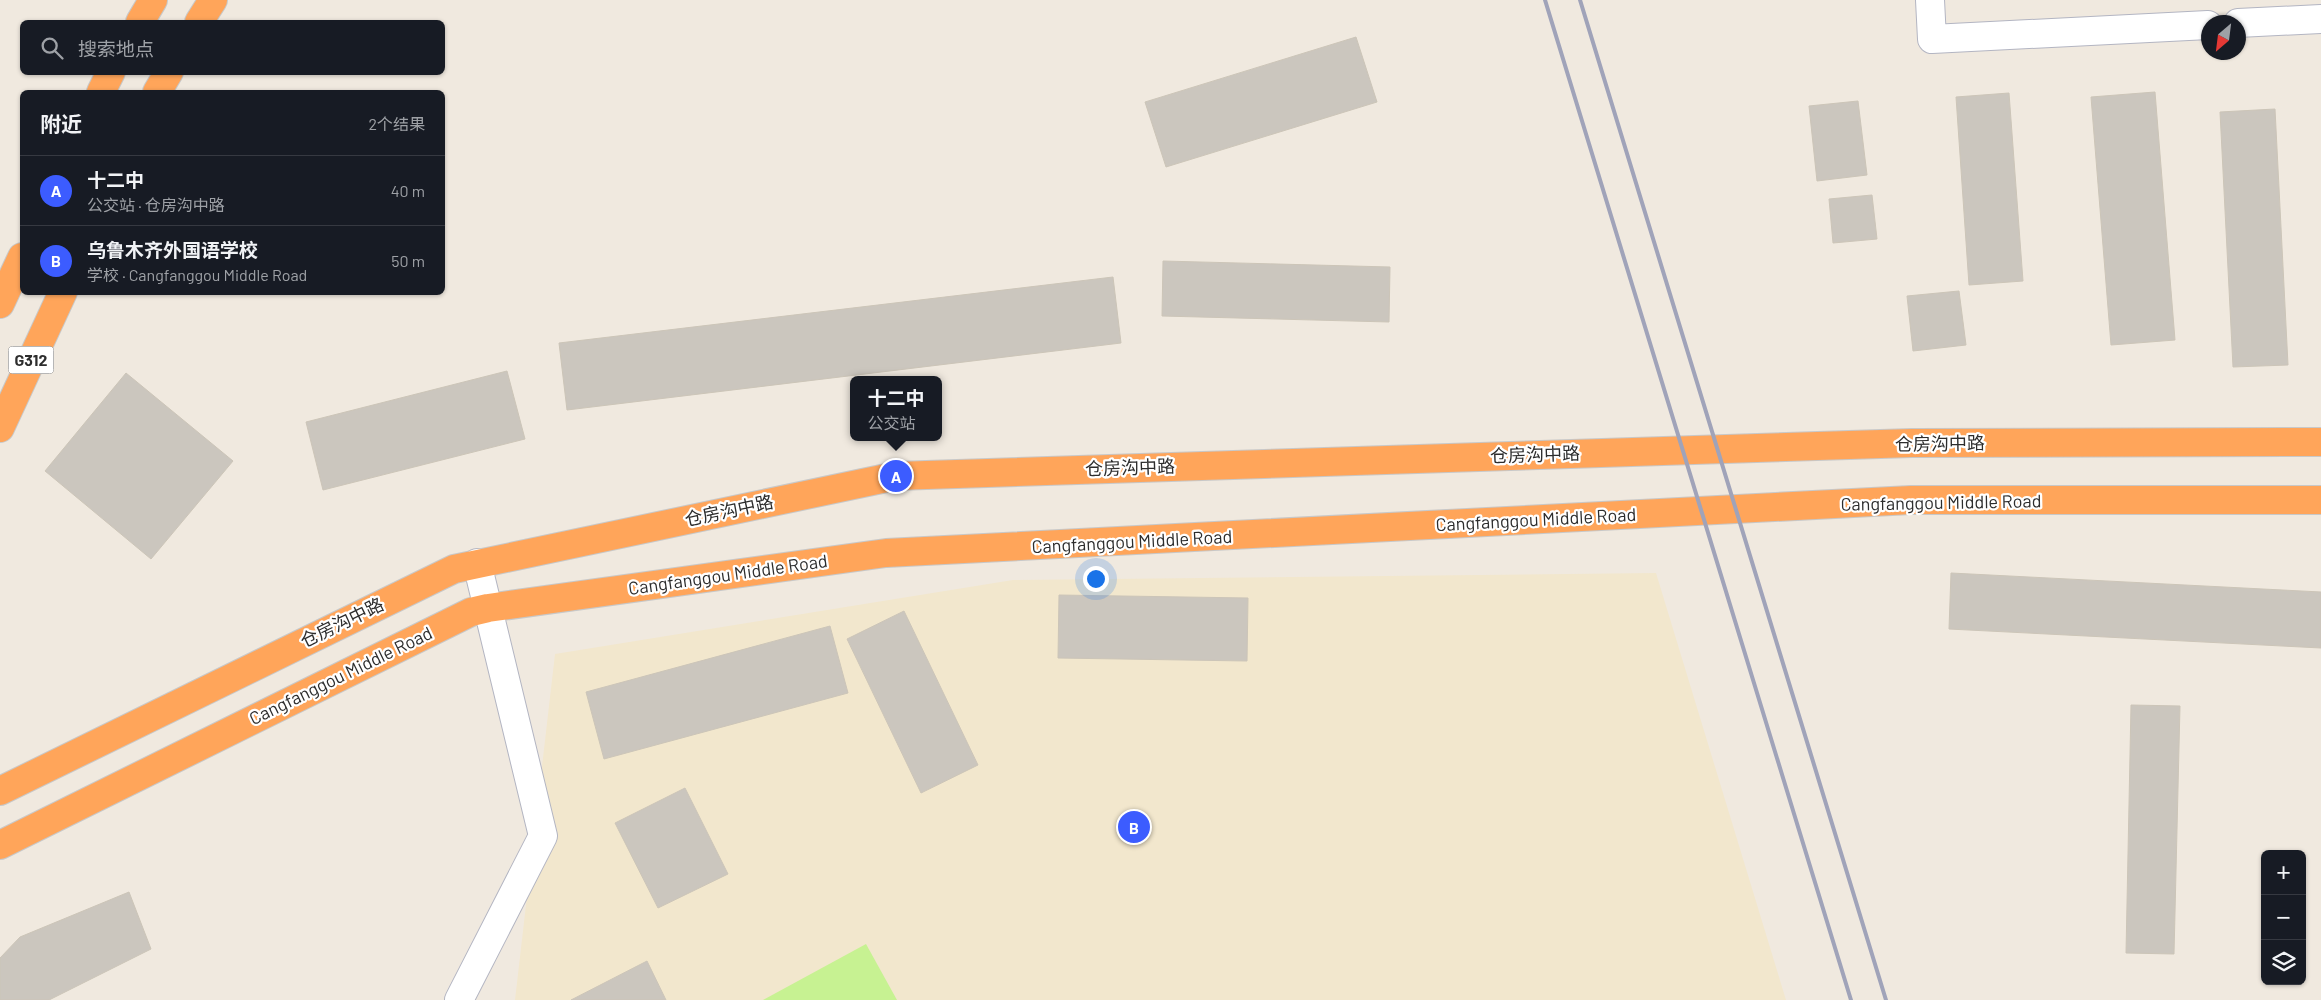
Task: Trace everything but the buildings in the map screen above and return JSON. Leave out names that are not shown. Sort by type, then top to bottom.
[{"type":"highway","points":[[141,20],[153,0]]},
{"type":"highway","points":[[201,20],[213,0]]},
{"type":"highway","points":[[102,90],[110,75]]},
{"type":"highway","points":[[158,90],[167,75]]},
{"type":"highway","points":[[0,304],[20,261]]},
{"type":"highway","name":"G312","points":[[0,428],[62,295]]},
{"type":"highway","name":"仓房沟中路","points":[[0,792],[454,569],[896,476],[1912,443],[2321,442]]},
{"type":"highway","name":"Cangfanggou Middle Road","points":[[0,845],[471,612],[488,608],[886,553],[1911,500],[2321,500]]},
{"type":"street","points":[[1930,0],[1932,39],[2201,24]]},
{"type":"street","points":[[2246,23],[2321,19]]},
{"type":"street","points":[[459,1000],[543,836],[477,563]]},
{"type":"shaded area","points":[[1656,573],[1786,1000],[515,1000],[555,654],[1013,580]]},
{"type":"green space","points":[[866,944],[897,1000],[763,1000]]},
{"type":"railway","points":[[1545,0],[1851,1000]]},
{"type":"railway","points":[[1580,0],[1886,1000]]},
{"type":"place","name":"十二中","points":[[896,476]]},
{"type":"place","name":"乌鲁木齐外国语学校","points":[[1134,827]]}]
